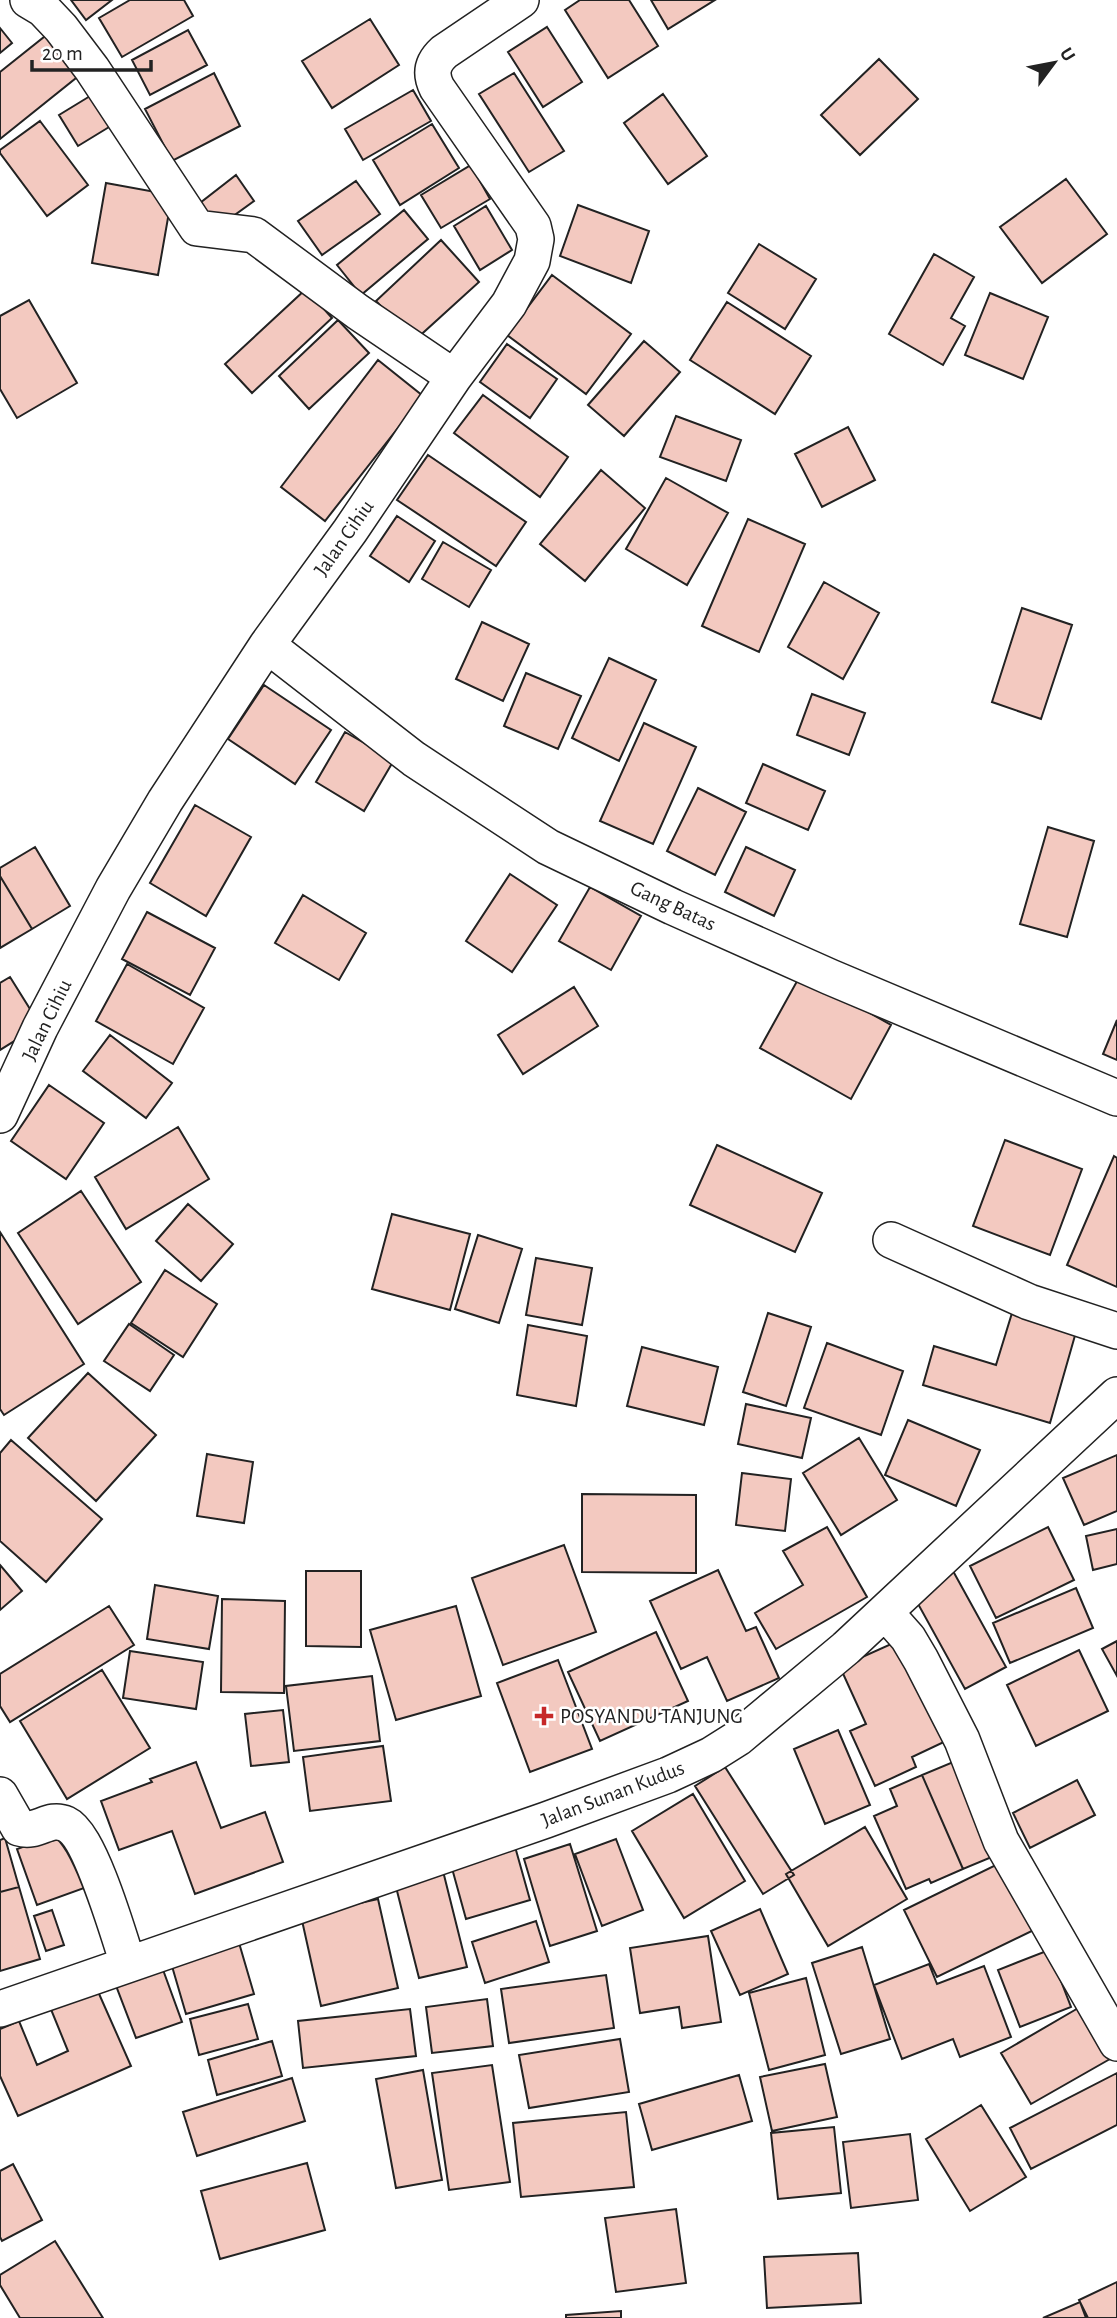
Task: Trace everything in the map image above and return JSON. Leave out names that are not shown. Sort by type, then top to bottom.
[{"type":"street","points":[[28,0],[43,9],[61,28],[92,69],[197,228],[254,235],[358,313],[454,377]]},
{"type":"street","name":"Jalan Cihiu","points":[[0,1115],[40,1028],[113,890],[165,801],[267,645],[350,531],[454,377],[509,304],[532,261],[537,239],[526,213],[437,88],[433,77],[433,67],[444,52],[521,0]]},
{"type":"street","name":"Gang Batas","points":[[267,645],[414,759],[548,847],[794,961],[1117,1098]]},
{"type":"street","points":[[891,1240],[1029,1301],[1117,1331]]},
{"type":"street","name":"Jalan Sunan Kudus","points":[[0,2009],[546,1820],[668,1775],[711,1755],[738,1738],[783,1702],[885,1612],[1117,1395]]},
{"type":"street","points":[[885,1612],[908,1638],[921,1660],[962,1740],[1001,1841],[1117,2043]]},
{"type":"street","points":[[0,1795],[19,1828],[29,1831],[57,1822],[67,1824],[77,1832],[97,1874],[128,1964]]},
{"type":"building","points":[[71,0],[112,0],[86,20]]},
{"type":"building","points":[[130,0],[184,0],[193,16],[122,57],[99,18]]},
{"type":"building","points":[[580,0],[629,0],[658,46],[608,78],[565,10]]},
{"type":"building","points":[[651,0],[715,0],[668,29]]},
{"type":"building","points":[[370,19],[399,65],[332,108],[302,61]]},
{"type":"building","points":[[547,27],[582,82],[543,107],[508,52]]},
{"type":"building","points":[[0,28],[12,43],[0,53]]},
{"type":"building","points":[[188,30],[207,65],[150,95],[132,60]]},
{"type":"building","points":[[49,33],[81,74],[0,139],[0,72]]},
{"type":"building","points":[[879,59],[918,99],[860,155],[821,115]]},
{"type":"building","points":[[214,73],[240,126],[172,161],[145,109]]},
{"type":"building","points":[[514,73],[564,151],[529,172],[479,94]]},
{"type":"building","points":[[413,90],[431,121],[363,160],[345,129]]},
{"type":"building","points":[[95,93],[114,124],[78,146],[59,115]]},
{"type":"building","points":[[663,94],[707,156],[668,184],[624,123]]},
{"type":"building","points":[[40,121],[88,185],[47,216],[0,153],[0,150]]},
{"type":"building","points":[[432,124],[459,168],[400,205],[373,160]]},
{"type":"building","points":[[471,165],[490,199],[441,228],[421,195]]},
{"type":"building","points":[[236,175],[254,201],[218,227],[200,203]]},
{"type":"building","points":[[1066,179],[1107,234],[1042,283],[1000,227]]},
{"type":"building","points":[[356,181],[380,214],[322,255],[298,221]]},
{"type":"building","points":[[106,183],[172,195],[158,275],[92,263]]},
{"type":"building","points":[[578,205],[649,231],[631,283],[560,256]]},
{"type":"building","points":[[486,206],[512,250],[480,270],[454,226]]},
{"type":"building","points":[[404,210],[428,239],[361,295],[337,265]]},
{"type":"building","points":[[441,240],[479,282],[414,341],[376,301]]},
{"type":"building","points":[[759,244],[816,279],[785,329],[728,293]]},
{"type":"building","points":[[934,254],[974,277],[951,318],[965,326],[943,365],[889,334]]},
{"type":"building","points":[[552,275],[631,334],[586,394],[507,335]]},
{"type":"building","points":[[306,289],[332,318],[252,393],[225,364]]},
{"type":"building","points":[[990,293],[1048,317],[1023,379],[965,355]]},
{"type":"building","points":[[29,300],[77,383],[17,418],[0,389],[0,316]]},
{"type":"building","points":[[727,302],[811,356],[775,414],[690,360]]},
{"type":"building","points":[[338,320],[369,353],[309,409],[279,376]]},
{"type":"building","points":[[644,341],[680,372],[624,436],[588,405]]},
{"type":"building","points":[[507,344],[557,379],[530,418],[480,382]]},
{"type":"building","points":[[378,360],[423,396],[325,521],[281,487]]},
{"type":"building","points":[[483,395],[568,457],[540,497],[454,433]]},
{"type":"building","points":[[676,416],[741,440],[726,481],[660,457]]},
{"type":"building","points":[[848,427],[875,480],[822,507],[795,454]]},
{"type":"building","points":[[428,455],[526,522],[496,566],[397,500]]},
{"type":"building","points":[[601,470],[645,508],[585,581],[540,544]]},
{"type":"building","points":[[666,478],[728,513],[687,585],[626,549]]},
{"type":"building","points":[[397,516],[435,541],[409,582],[370,556]]},
{"type":"building","points":[[748,519],[805,544],[759,652],[702,626]]},
{"type":"building","points":[[443,542],[491,570],[469,607],[422,579]]},
{"type":"building","points":[[824,582],[879,613],[843,679],[788,647]]},
{"type":"building","points":[[1022,608],[1072,625],[1041,719],[992,702]]},
{"type":"building","points":[[482,622],[529,644],[503,701],[456,679]]},
{"type":"building","points":[[609,658],[656,680],[619,761],[572,738]]},
{"type":"building","points":[[526,673],[581,696],[558,749],[504,726]]},
{"type":"building","points":[[264,685],[331,730],[295,784],[228,739]]},
{"type":"building","points":[[812,694],[865,713],[849,755],[797,735]]},
{"type":"building","points":[[644,723],[696,747],[653,844],[600,821]]},
{"type":"building","points":[[345,732],[394,760],[364,811],[316,782]]},
{"type":"building","points":[[763,764],[825,791],[808,830],[746,803]]},
{"type":"building","points":[[698,788],[746,812],[715,875],[667,851]]},
{"type":"building","points":[[195,805],[251,837],[206,916],[150,883]]},
{"type":"building","points":[[1048,827],[1094,841],[1067,937],[1020,924]]},
{"type":"building","points":[[35,847],[70,906],[32,929],[0,876],[0,868]]},
{"type":"building","points":[[746,847],[795,870],[774,916],[725,892]]},
{"type":"building","points":[[510,874],[557,905],[512,972],[466,941]]},
{"type":"building","points":[[0,876],[32,929],[0,948]]},
{"type":"building","points":[[590,887],[641,916],[611,970],[559,941]]},
{"type":"building","points":[[303,895],[366,933],[339,980],[275,943]]},
{"type":"building","points":[[147,912],[215,948],[190,995],[122,959]]},
{"type":"building","points":[[127,964],[204,1008],[173,1064],[96,1021]]},
{"type":"building","points":[[801,974],[891,1025],[851,1099],[760,1048]]},
{"type":"building","points":[[10,977],[40,1025],[0,1050],[0,983]]},
{"type":"building","points":[[574,987],[598,1026],[523,1074],[498,1035]]},
{"type":"building","points":[[1117,1020],[1117,1060],[1103,1054]]},
{"type":"building","points":[[110,1035],[172,1083],[146,1118],[83,1071]]},
{"type":"building","points":[[49,1085],[104,1123],[66,1179],[11,1141]]},
{"type":"building","points":[[178,1127],[209,1179],[126,1229],[95,1177]]},
{"type":"building","points":[[1005,1140],[1082,1169],[1050,1255],[973,1226]]},
{"type":"building","points":[[717,1145],[822,1193],[795,1252],[690,1205]]},
{"type":"building","points":[[1114,1156],[1117,1158],[1117,1287],[1067,1265]]},
{"type":"building","points":[[81,1191],[141,1282],[78,1324],[18,1233]]},
{"type":"building","points":[[188,1204],[233,1244],[201,1281],[156,1241]]},
{"type":"building","points":[[392,1214],[470,1234],[450,1310],[372,1289]]},
{"type":"building","points":[[0,1232],[84,1364],[4,1415],[0,1409]]},
{"type":"building","points":[[478,1235],[522,1249],[499,1323],[455,1309]]},
{"type":"building","points":[[536,1258],[592,1268],[582,1325],[526,1315]]},
{"type":"building","points":[[165,1270],[217,1304],[183,1357],[131,1323]]},
{"type":"building","points":[[768,1313],[811,1327],[786,1406],[743,1392]]},
{"type":"building","points":[[1012,1313],[1076,1332],[1050,1423],[923,1385],[934,1346],[996,1365]]},
{"type":"building","points":[[129,1324],[174,1355],[150,1391],[104,1361]]},
{"type":"building","points":[[528,1325],[587,1336],[576,1406],[517,1395]]},
{"type":"building","points":[[827,1343],[903,1371],[881,1435],[804,1408]]},
{"type":"building","points":[[642,1347],[718,1367],[704,1425],[627,1406]]},
{"type":"building","points":[[88,1373],[156,1435],[96,1501],[28,1438]]},
{"type":"building","points":[[746,1404],[811,1418],[802,1458],[738,1444]]},
{"type":"building","points":[[908,1420],[980,1450],[956,1506],[885,1475]]},
{"type":"building","points":[[859,1438],[897,1500],[841,1535],[803,1473]]},
{"type":"building","points":[[11,1440],[102,1519],[46,1582],[0,1541],[0,1453]]},
{"type":"building","points":[[207,1454],[253,1462],[244,1523],[197,1516]]},
{"type":"building","points":[[1117,1455],[1117,1511],[1084,1525],[1063,1478]]},
{"type":"building","points":[[742,1473],[791,1479],[785,1531],[736,1525]]},
{"type":"building","points":[[582,1494],[696,1495],[696,1573],[582,1572]]},
{"type":"building","points":[[827,1527],[867,1597],[776,1649],[755,1613],[803,1585],[783,1551]]},
{"type":"building","points":[[1048,1527],[1074,1580],[996,1618],[970,1566]]},
{"type":"building","points":[[1117,1529],[1117,1564],[1093,1570],[1086,1536]]},
{"type":"building","points":[[564,1545],[596,1632],[503,1665],[472,1578]]},
{"type":"building","points":[[0,1565],[22,1591],[0,1610]]},
{"type":"building","points":[[718,1570],[746,1631],[756,1627],[779,1678],[727,1701],[707,1657],[681,1669],[650,1601]]},
{"type":"building","points":[[306,1571],[361,1571],[361,1647],[306,1646]]},
{"type":"building","points":[[953,1571],[1006,1667],[965,1689],[912,1593]]},
{"type":"building","points":[[155,1585],[218,1596],[209,1649],[147,1639]]},
{"type":"building","points":[[1076,1588],[1093,1628],[1010,1663],[993,1623]]},
{"type":"building","points":[[222,1599],[285,1601],[284,1693],[221,1692]]},
{"type":"building","points":[[109,1606],[134,1645],[10,1722],[0,1706],[0,1674]]},
{"type":"building","points":[[456,1606],[481,1696],[396,1720],[370,1630]]},
{"type":"building","points":[[656,1632],[688,1701],[600,1741],[568,1672]]},
{"type":"building","points":[[900,1640],[946,1741],[912,1757],[916,1767],[875,1786],[850,1731],[866,1724],[840,1667]]},
{"type":"building","points":[[1117,1641],[1117,1676],[1102,1649]]},
{"type":"building","points":[[1079,1650],[1108,1711],[1036,1746],[1007,1685]]},
{"type":"building","points":[[130,1651],[203,1662],[196,1709],[123,1698]]},
{"type":"building","name":"POSYANDU TANJUNG","points":[[558,1660],[592,1749],[530,1772],[497,1683]]},
{"type":"building","points":[[102,1670],[150,1748],[67,1799],[20,1721]]},
{"type":"building","points":[[372,1676],[380,1741],[294,1751],[286,1686]]},
{"type":"building","points":[[283,1710],[289,1762],[251,1766],[245,1714]]},
{"type":"building","points":[[838,1730],[870,1805],[825,1824],[794,1749]]},
{"type":"building","points":[[383,1746],[391,1801],[310,1811],[303,1757]]},
{"type":"building","points":[[958,1760],[999,1854],[963,1869],[922,1775]]},
{"type":"building","points":[[196,1762],[221,1828],[265,1812],[283,1862],[195,1894],[172,1831],[119,1850],[101,1801]]},
{"type":"building","points":[[725,1767],[794,1875],[763,1894],[695,1786]]},
{"type":"building","points":[[922,1775],[963,1869],[931,1883],[929,1879],[906,1889],[874,1816],[897,1806],[890,1789]]},
{"type":"building","points":[[1077,1780],[1095,1815],[1030,1848],[1013,1813]]},
{"type":"building","points":[[693,1794],[745,1881],[684,1918],[632,1831]]},
{"type":"building","points":[[865,1827],[907,1899],[828,1946],[786,1874]]},
{"type":"building","points":[[67,1831],[87,1887],[37,1905],[17,1849]]},
{"type":"building","points":[[5,1838],[19,1887],[0,1892],[0,1840]]},
{"type":"building","points":[[616,1839],[643,1910],[602,1926],[575,1854]]},
{"type":"building","points":[[514,1843],[530,1900],[466,1919],[450,1861]]},
{"type":"building","points":[[570,1844],[597,1931],[550,1946],[524,1859]]},
{"type":"building","points":[[1006,1860],[1038,1928],[937,1977],[904,1910]]},
{"type":"building","points":[[443,1871],[467,1967],[419,1978],[395,1883]]},
{"type":"building","points":[[19,1887],[40,1959],[0,1971],[0,1892]]},
{"type":"building","points":[[378,1899],[398,1988],[321,2006],[301,1916]]},
{"type":"building","points":[[760,1909],[788,1974],[740,1995],[711,1931]]},
{"type":"building","points":[[52,1910],[64,1945],[46,1951],[34,1916]]},
{"type":"building","points":[[536,1921],[549,1962],[485,1983],[472,1942]]},
{"type":"building","points":[[237,1936],[254,1994],[186,2014],[169,1956]]},
{"type":"building","points":[[708,1936],[721,2022],[682,2028],[679,2007],[640,2013],[630,1948]]},
{"type":"building","points":[[862,1947],[890,2039],[841,2054],[812,1963]]},
{"type":"building","points":[[1049,1950],[1071,2007],[1020,2027],[998,1970]]},
{"type":"building","points":[[929,1964],[937,1984],[984,1966],[1011,2037],[960,2057],[953,2039],[902,2059],[874,1985]]},
{"type":"building","points":[[162,1967],[182,2022],[136,2038],[115,1983]]},
{"type":"building","points":[[606,1975],[614,2028],[509,2043],[501,1989]]},
{"type":"building","points":[[806,1978],[825,2055],[769,2070],[749,1993]]},
{"type":"building","points":[[96,1987],[131,2066],[18,2116],[0,2076],[0,2029],[19,2021],[37,2065],[68,2051],[50,2007]]},
{"type":"building","points":[[487,1999],[493,2046],[432,2053],[426,2007]]},
{"type":"building","points":[[248,2004],[258,2039],[199,2055],[190,2019]]},
{"type":"building","points":[[1080,2007],[1110,2059],[1031,2104],[1001,2053]]},
{"type":"building","points":[[410,2009],[416,2056],[303,2068],[298,2021]]},
{"type":"building","points":[[620,2039],[629,2092],[529,2108],[519,2055]]},
{"type":"building","points":[[272,2041],[282,2076],[217,2095],[208,2060]]},
{"type":"building","points":[[825,2064],[837,2117],[772,2131],[760,2077]]},
{"type":"building","points":[[492,2065],[510,2182],[449,2190],[432,2073]]},
{"type":"building","points":[[423,2070],[442,2180],[396,2188],[376,2079]]},
{"type":"building","points":[[1117,2073],[1117,2125],[1031,2169],[1010,2128]]},
{"type":"building","points":[[739,2075],[752,2121],[652,2150],[639,2104]]},
{"type":"building","points":[[292,2078],[305,2121],[197,2156],[183,2112]]},
{"type":"building","points":[[981,2105],[1026,2177],[970,2211],[926,2139]]},
{"type":"building","points":[[626,2112],[634,2187],[521,2197],[513,2123]]},
{"type":"building","points":[[834,2127],[841,2193],[778,2199],[771,2133]]},
{"type":"building","points":[[910,2134],[918,2200],[851,2208],[843,2142]]},
{"type":"building","points":[[307,2163],[325,2230],[220,2259],[201,2191]]},
{"type":"building","points":[[13,2164],[42,2220],[2,2241],[0,2171]]},
{"type":"building","points":[[676,2209],[686,2283],[616,2292],[605,2218]]},
{"type":"building","points":[[55,2241],[103,2318],[20,2318],[0,2285],[0,2275]]},
{"type":"building","points":[[858,2253],[861,2303],[767,2308],[764,2257]]},
{"type":"building","points":[[1117,2282],[1117,2318],[1088,2318],[1079,2300]]},
{"type":"building","points":[[1080,2302],[1086,2318],[1043,2318]]},
{"type":"building","points":[[621,2311],[621,2318],[566,2318],[566,2315]]},
{"type":"place","name":"POSYANDU TANJUNG","points":[[544,1716]]}]
